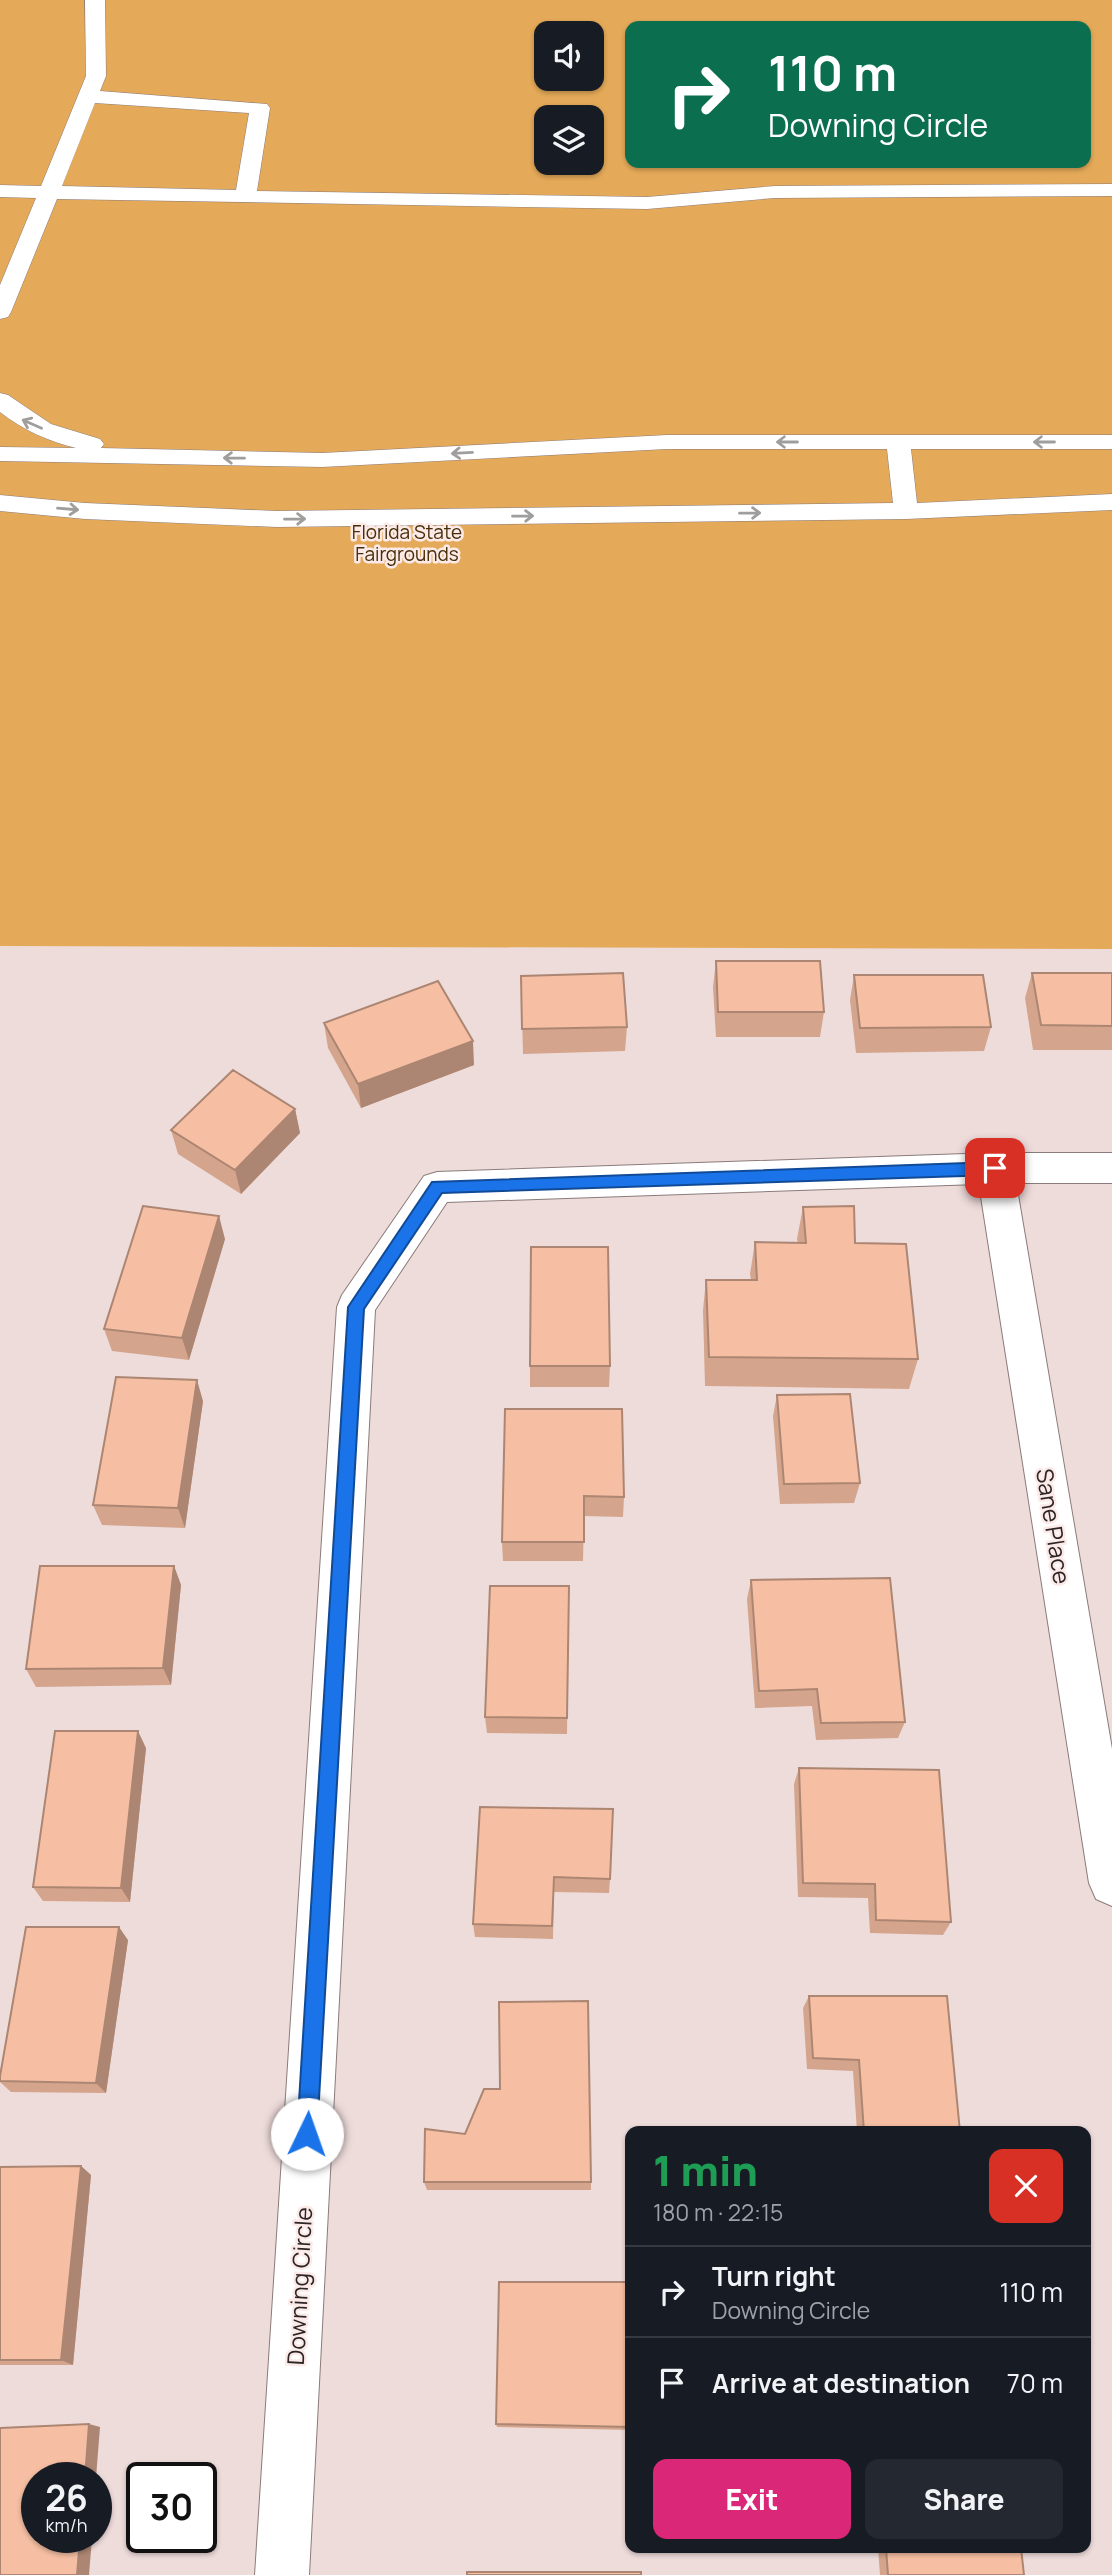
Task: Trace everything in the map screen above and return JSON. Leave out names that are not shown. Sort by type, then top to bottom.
[{"type":"street","name":"Downing Circle","points":[[282,2575],[356,1307],[437,1187],[995,1168],[1112,1168]]},
{"type":"street","name":"Sane Place","points":[[995,1168],[1112,1883]]},
{"type":"lane","points":[[0,312],[96,76],[95,0]]},
{"type":"lane","points":[[88,96],[260,108],[245,197]]},
{"type":"lane","points":[[0,191],[647,203],[775,192],[1051,188],[1112,190]]},
{"type":"lane","points":[[0,400],[21,419],[68,440],[169,457]]},
{"type":"lane","points":[[0,454],[322,460],[667,442],[1112,442]]},
{"type":"lane","points":[[898,442],[906,511]]},
{"type":"lane","points":[[0,503],[85,511],[277,519],[906,511],[1112,502]]},
{"type":"green space","name":"Florida State Fairgrounds","points":[[0,0],[1112,0],[1112,949],[0,946]]},
{"type":"building","points":[[716,961],[820,961],[824,1012],[718,1012]]},
{"type":"building","points":[[623,973],[627,1027],[522,1029],[521,976]]},
{"type":"building","points":[[1032,973],[1112,973],[1112,1026],[1041,1025]]},
{"type":"building","points":[[854,975],[983,975],[991,1027],[860,1028]]},
{"type":"building","points":[[438,981],[473,1041],[358,1084],[324,1023]]},
{"type":"building","points":[[233,1070],[295,1109],[235,1170],[171,1130]]},
{"type":"building","points":[[143,1206],[219,1216],[182,1338],[104,1329]]},
{"type":"building","points":[[854,1206],[855,1243],[906,1244],[918,1359],[709,1357],[706,1280],[757,1280],[755,1242],[806,1243],[803,1207]]},
{"type":"building","points":[[531,1247],[608,1247],[610,1366],[530,1366]]},
{"type":"building","points":[[116,1377],[197,1380],[178,1508],[93,1505]]},
{"type":"building","points":[[850,1394],[860,1483],[784,1484],[777,1395]]},
{"type":"building","points":[[505,1409],[622,1409],[624,1497],[584,1496],[584,1542],[502,1542]]},
{"type":"building","points":[[40,1566],[174,1566],[163,1668],[26,1669]]},
{"type":"building","points":[[890,1578],[905,1722],[821,1723],[817,1689],[759,1691],[751,1580]]},
{"type":"building","points":[[490,1586],[569,1586],[567,1718],[485,1717]]},
{"type":"building","points":[[55,1731],[138,1731],[121,1888],[33,1887]]},
{"type":"building","points":[[799,1768],[939,1770],[951,1922],[876,1920],[875,1884],[803,1883]]},
{"type":"building","points":[[480,1807],[613,1809],[610,1879],[554,1877],[552,1926],[473,1924]]},
{"type":"building","points":[[26,1927],[119,1927],[96,2083],[0,2081]]},
{"type":"building","points":[[809,1996],[947,1996],[959,2126],[864,2126],[859,2060],[813,2058]]},
{"type":"building","points":[[588,2001],[591,2182],[424,2182],[425,2129],[465,2134],[484,2089],[500,2089],[499,2002]]},
{"type":"building","points":[[81,2166],[61,2360],[0,2360],[0,2167]]},
{"type":"building","points":[[499,2282],[625,2282],[625,2427],[496,2424]]},
{"type":"building","points":[[89,2424],[86,2462],[21,2462],[21,2553],[79,2553],[77,2575],[0,2575],[0,2428]]},
{"type":"building","points":[[886,2553],[1022,2553],[1024,2575],[888,2575]]},
{"type":"building","points":[[467,2572],[641,2572],[641,2575],[467,2575]]},
{"type":"route","points":[[307,2134],[356,1307],[437,1187],[995,1168]]}]
